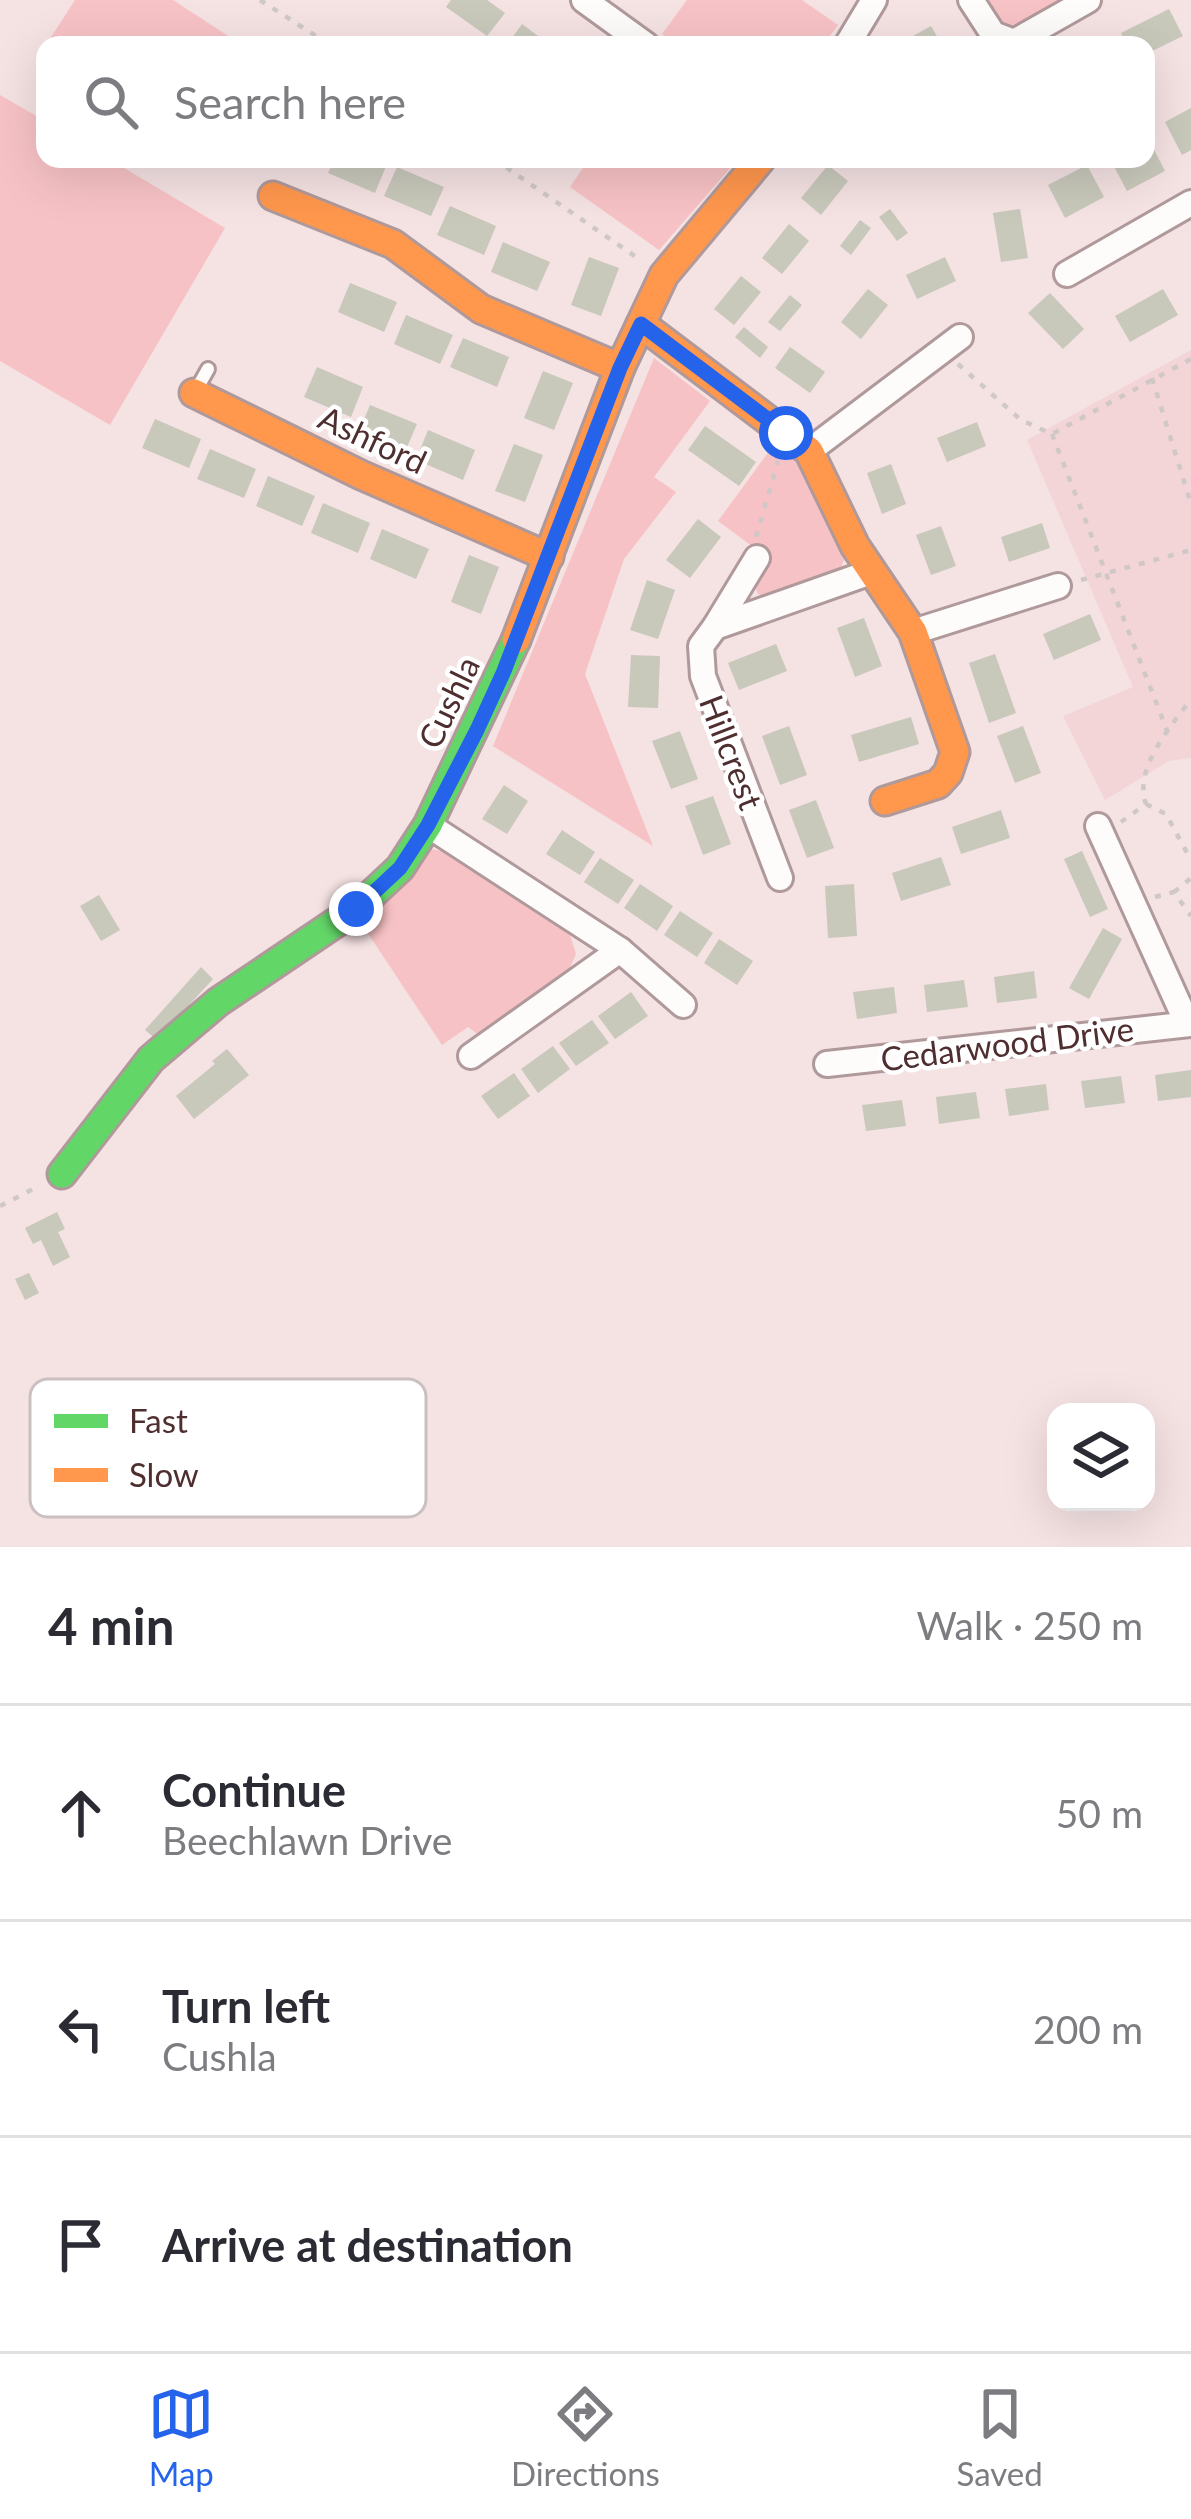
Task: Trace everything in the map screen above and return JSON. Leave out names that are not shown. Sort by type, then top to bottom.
[{"type":"street","points":[[584,0],[634,36]]},
{"type":"street","points":[[843,0],[870,8],[853,36]]},
{"type":"street","points":[[971,0],[998,36]]},
{"type":"street","points":[[1025,36],[1088,0]]},
{"type":"street","name":"Cushla","points":[[62,1174],[151,1059],[218,1001],[356,909],[400,868],[428,825],[504,671],[620,368],[664,275],[753,168]]},
{"type":"street","points":[[1067,272],[1191,203]]},
{"type":"street","points":[[270,207],[393,244],[481,309],[620,368]]},
{"type":"street","points":[[641,324],[809,452],[847,532],[913,632],[955,752],[948,773],[938,784],[886,801]]},
{"type":"street","points":[[809,452],[952,344]]},
{"type":"street","name":"Ashford","points":[[201,381],[361,476],[549,557]]},
{"type":"street","name":"Hillcrest","points":[[758,558],[701,646],[703,676],[780,878]]},
{"type":"street","points":[[715,627],[871,572]]},
{"type":"street","points":[[913,632],[1058,586]]},
{"type":"street","points":[[428,825],[620,950],[683,1005]]},
{"type":"street","name":"Cedarwood Drive","points":[[827,1064],[1189,1023],[1101,831]]},
{"type":"street","points":[[466,1048],[620,950]]},
{"type":"path","points":[[260,0],[316,36]]},
{"type":"path","points":[[507,168],[664,275]]},
{"type":"path","points":[[952,344],[1021,420],[1052,434],[1168,733]]},
{"type":"path","points":[[1052,434],[1191,359]]},
{"type":"path","points":[[1152,378],[1191,504]]},
{"type":"path","points":[[758,558],[753,547],[786,433]]},
{"type":"path","points":[[1058,586],[1191,550]]},
{"type":"path","points":[[1191,699],[1146,768],[1141,790],[1146,804],[1166,814],[1191,860]]},
{"type":"path","points":[[1101,831],[1146,804]]},
{"type":"path","points":[[1136,903],[1174,892],[1191,878]]},
{"type":"path","points":[[1174,892],[1191,916]]},
{"type":"path","points":[[0,1206],[62,1174]]},
{"type":"shaded area","points":[[75,0],[173,0],[228,36],[52,36]]},
{"type":"shaded area","points":[[687,0],[802,0],[838,25],[830,36],[662,34]]},
{"type":"shaded area","points":[[985,0],[1063,0],[1015,28],[1000,22]]},
{"type":"shaded area","points":[[0,95],[36,116],[36,168],[124,168],[225,228],[110,425],[0,361]]},
{"type":"shaded area","points":[[583,168],[730,168],[659,250],[570,187]]},
{"type":"shaded area","points":[[1191,350],[1191,758],[1169,761],[1105,800],[1063,716],[1133,687],[1027,440]]},
{"type":"shaded area","points":[[654,358],[710,401],[654,477],[676,492],[624,559],[585,674],[653,846],[493,746]]},
{"type":"shaded area","points":[[773,446],[794,455],[844,560],[840,570],[768,597],[758,594],[753,581],[764,555],[718,521]]},
{"type":"shaded area","points":[[431,849],[570,935],[576,954],[567,974],[488,1032],[476,1033],[468,1027],[442,1045],[361,923]]},
{"type":"building","points":[[451,0],[487,0],[505,13],[487,36],[446,7]]},
{"type":"building","points":[[1169,9],[1183,36],[1155,50],[1155,36],[1121,33]]},
{"type":"building","points":[[522,24],[538,36],[513,36]]},
{"type":"building","points":[[931,26],[937,36],[913,36]]},
{"type":"building","points":[[1191,108],[1191,150],[1182,155],[1165,122]]},
{"type":"building","points":[[1155,152],[1165,171],[1127,191],[1115,168],[1155,168]]},
{"type":"building","points":[[330,168],[385,168],[375,193],[328,173]]},
{"type":"building","points":[[397,168],[444,187],[431,216],[384,196]]},
{"type":"building","points":[[826,168],[848,181],[821,215],[801,198]]},
{"type":"building","points":[[1089,168],[1104,197],[1065,218],[1048,185]]},
{"type":"building","points":[[450,206],[496,226],[484,255],[437,235]]},
{"type":"building","points":[[890,209],[908,233],[897,241],[879,217]]},
{"type":"building","points":[[1020,209],[1028,258],[1001,262],[993,213]]},
{"type":"building","points":[[860,220],[871,228],[851,255],[840,246]]},
{"type":"building","points":[[789,224],[809,241],[782,274],[762,258]]},
{"type":"building","points":[[503,242],[550,262],[537,291],[491,272]]},
{"type":"building","points":[[589,257],[619,268],[601,316],[571,305]]},
{"type":"building","points":[[945,257],[956,281],[917,299],[906,275]]},
{"type":"building","points":[[741,276],[761,292],[734,325],[714,309]]},
{"type":"building","points":[[350,283],[397,302],[384,332],[338,312]]},
{"type":"building","points":[[868,289],[888,305],[861,339],[841,322]]},
{"type":"building","points":[[1163,289],[1178,315],[1130,342],[1115,316]]},
{"type":"building","points":[[1050,293],[1084,329],[1063,349],[1028,313]]},
{"type":"building","points":[[790,295],[802,305],[780,331],[768,322]]},
{"type":"building","points":[[406,315],[453,335],[440,364],[394,344]]},
{"type":"building","points":[[744,327],[768,347],[760,358],[735,337]]},
{"type":"building","points":[[463,338],[509,357],[497,387],[450,367]]},
{"type":"building","points":[[790,347],[825,372],[810,393],[775,368]]},
{"type":"building","points":[[317,367],[363,387],[351,417],[304,397]]},
{"type":"building","points":[[543,371],[573,383],[554,430],[524,418]]},
{"type":"building","points":[[370,405],[417,424],[404,454],[358,434]]},
{"type":"building","points":[[155,419],[201,439],[189,468],[142,448]]},
{"type":"building","points":[[977,422],[986,446],[947,462],[937,438]]},
{"type":"building","points":[[705,426],[756,462],[739,486],[688,450]]},
{"type":"building","points":[[428,430],[475,450],[463,480],[416,460]]},
{"type":"building","points":[[514,444],[543,455],[525,502],[495,491]]},
{"type":"building","points":[[210,449],[256,469],[244,498],[197,479]]},
{"type":"building","points":[[891,464],[906,504],[882,514],[867,473]]},
{"type":"building","points":[[268,476],[315,496],[302,526],[256,506]]},
{"type":"building","points":[[323,503],[370,523],[358,553],[311,533]]},
{"type":"building","points":[[698,519],[721,537],[690,578],[666,560]]},
{"type":"building","points":[[1042,523],[1050,548],[1009,562],[1001,537]]},
{"type":"building","points":[[941,526],[956,566],[931,575],[916,535]]},
{"type":"building","points":[[382,529],[429,549],[416,579],[370,559]]},
{"type":"building","points":[[469,555],[499,567],[481,614],[451,602]]},
{"type":"building","points":[[647,580],[675,590],[658,639],[630,630]]},
{"type":"building","points":[[1090,614],[1101,640],[1054,660],[1043,634]]},
{"type":"building","points":[[864,618],[882,666],[855,677],[837,628]]},
{"type":"building","points":[[776,644],[787,671],[739,690],[728,663]]},
{"type":"building","points":[[995,654],[1016,713],[989,723],[969,663]]},
{"type":"building","points":[[631,655],[660,656],[658,708],[628,707]]},
{"type":"building","points":[[911,717],[919,744],[859,762],[851,735]]},
{"type":"building","points":[[789,726],[807,775],[780,785],[762,736]]},
{"type":"building","points":[[1023,726],[1041,773],[1015,783],[997,736]]},
{"type":"building","points":[[680,731],[698,779],[671,789],[652,741]]},
{"type":"building","points":[[504,785],[528,801],[507,834],[482,819]]},
{"type":"building","points":[[713,796],[731,844],[703,855],[685,806]]},
{"type":"building","points":[[816,800],[834,848],[807,858],[789,810]]},
{"type":"building","points":[[1001,810],[1010,838],[961,854],[952,827]]},
{"type":"building","points":[[562,830],[595,852],[580,875],[546,854]]},
{"type":"building","points":[[1082,851],[1108,909],[1090,917],[1064,859]]},
{"type":"building","points":[[941,857],[951,885],[901,901],[892,873]]},
{"type":"building","points":[[600,858],[634,880],[618,904],[584,882]]},
{"type":"building","points":[[640,884],[673,906],[657,931],[624,908]]},
{"type":"building","points":[[854,884],[857,936],[828,938],[825,886]]},
{"type":"building","points":[[99,895],[120,930],[101,941],[80,906]]},
{"type":"building","points":[[680,911],[713,933],[697,957],[664,935]]},
{"type":"building","points":[[1103,928],[1122,939],[1089,999],[1069,988]]},
{"type":"building","points":[[719,939],[753,961],[737,985],[704,963]]},
{"type":"building","points":[[201,967],[213,979],[157,1040],[145,1030]]},
{"type":"building","points":[[1034,971],[1037,998],[997,1003],[994,977]]},
{"type":"building","points":[[964,980],[968,1007],[927,1012],[924,985]]},
{"type":"building","points":[[894,987],[897,1013],[857,1019],[853,992]]},
{"type":"building","points":[[631,992],[648,1016],[615,1039],[598,1016]]},
{"type":"building","points":[[592,1020],[609,1043],[576,1066],[559,1043]]},
{"type":"building","points":[[553,1046],[570,1069],[538,1093],[521,1069]]},
{"type":"building","points":[[227,1049],[249,1075],[194,1119],[176,1096]]},
{"type":"building","points":[[1191,1070],[1191,1097],[1158,1101],[1155,1075]]},
{"type":"building","points":[[514,1073],[530,1096],[498,1119],[481,1096]]},
{"type":"building","points":[[1121,1076],[1125,1103],[1085,1108],[1081,1081]]},
{"type":"building","points":[[1046,1084],[1049,1110],[1009,1116],[1005,1089]]},
{"type":"building","points":[[976,1092],[980,1118],[939,1124],[936,1097]]},
{"type":"building","points":[[902,1100],[906,1126],[866,1131],[862,1105]]},
{"type":"building","points":[[57,1212],[65,1229],[58,1232],[70,1257],[53,1266],[41,1240],[33,1244],[25,1228]]},
{"type":"building","points":[[29,1273],[39,1293],[25,1300],[15,1279]]},
{"type":"traffic: fast","points":[[62,1174],[151,1059],[218,1002],[356,909],[400,868],[428,825],[516,640]]},
{"type":"traffic: slow","points":[[516,640],[620,368],[664,275],[753,168]]},
{"type":"traffic: slow","points":[[273,196],[393,244],[481,309],[620,368]]},
{"type":"traffic: slow","points":[[641,324],[809,451],[855,546],[913,632],[955,752],[948,773],[938,784],[885,801]]},
{"type":"traffic: slow","points":[[194,393],[361,475],[549,557]]},
{"type":"route","points":[[356,909],[400,868],[477,730],[641,324],[786,433]]}]
